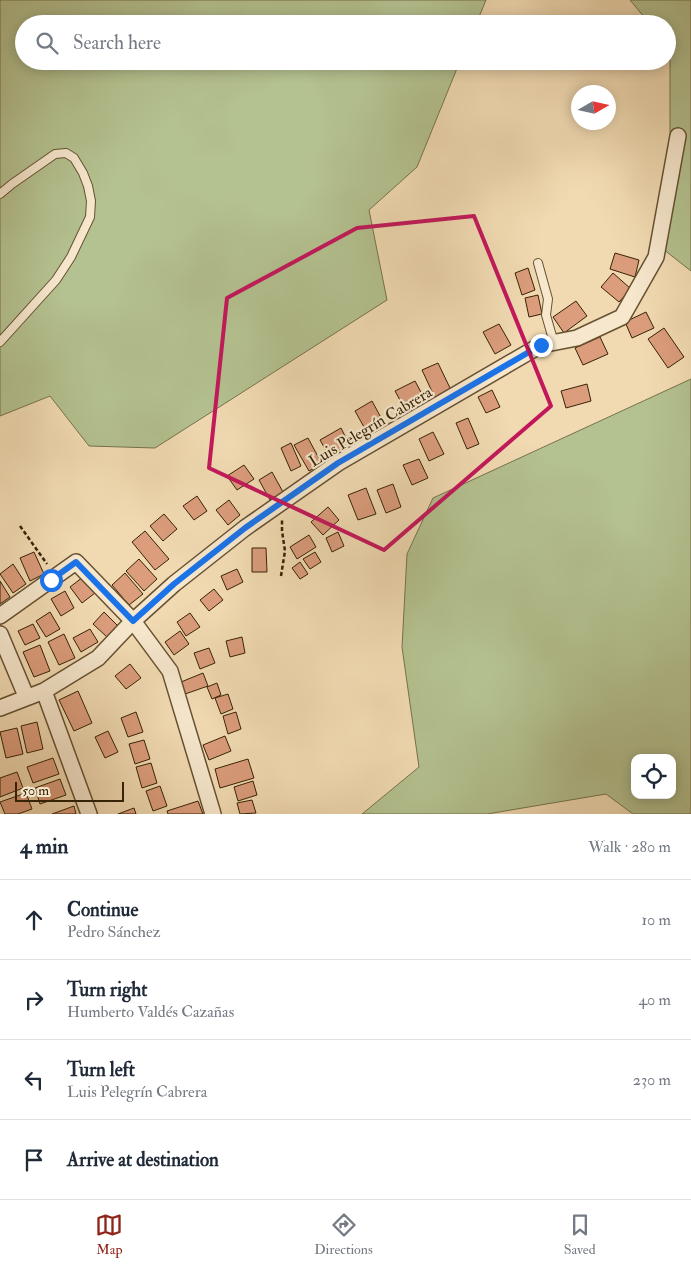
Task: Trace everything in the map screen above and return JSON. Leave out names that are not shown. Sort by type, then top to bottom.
[{"type":"street","name":"Luis Pelegrín Cabrera","points":[[0,708],[26,696],[44,691],[98,658],[133,621],[174,584],[245,528],[346,458],[541,345],[577,338],[622,317],[656,257],[678,136]]},
{"type":"street","points":[[0,616],[76,562],[133,621],[170,671],[213,814]]},
{"type":"street","points":[[0,634],[26,696]]},
{"type":"street","points":[[44,691],[90,814]]},
{"type":"lane","points":[[0,194],[55,154],[66,153],[74,158],[83,173],[91,202],[90,217],[71,257],[56,280],[0,342]]},
{"type":"lane","points":[[538,263],[548,299],[546,315],[554,342]]},
{"type":"path","points":[[282,576],[285,551],[282,531],[283,501]]},
{"type":"path","points":[[20,526],[46,562],[51,580]]},
{"type":"highlighted area","points":[[474,216],[551,406],[384,550],[209,468],[227,298],[357,228]]},
{"type":"green space","points":[[0,0],[486,0],[480,15],[15,15],[15,70],[456,70],[417,167],[369,210],[387,300],[155,448],[89,446],[50,396],[0,416]]},
{"type":"green space","points":[[630,0],[691,0],[691,271],[663,249],[670,172],[670,70],[676,70],[676,15],[642,15]]},
{"type":"green space","points":[[691,379],[691,814],[633,814],[606,794],[487,814],[362,814],[419,767],[402,647],[407,554],[433,498]]},
{"type":"building","points":[[615,253],[639,260],[635,277],[610,269]]},
{"type":"building","points":[[528,268],[535,290],[522,295],[515,273]]},
{"type":"building","points":[[613,273],[631,289],[619,302],[601,287]]},
{"type":"building","points":[[538,295],[542,314],[529,317],[525,298]]},
{"type":"building","points":[[576,301],[587,316],[564,333],[553,317]]},
{"type":"building","points":[[646,312],[654,328],[632,338],[625,322]]},
{"type":"building","points":[[499,324],[511,345],[495,354],[483,332]]},
{"type":"building","points":[[664,328],[684,357],[668,368],[648,339]]},
{"type":"building","points":[[600,337],[608,354],[583,365],[575,348]]},
{"type":"building","points":[[438,363],[451,390],[435,398],[422,370]]},
{"type":"building","points":[[415,381],[422,394],[402,404],[395,391]]},
{"type":"building","points":[[587,384],[591,401],[566,408],[561,391]]},
{"type":"building","points":[[492,390],[500,407],[486,413],[478,397]]},
{"type":"building","points":[[372,401],[386,427],[369,436],[355,411]]},
{"type":"building","points":[[468,418],[479,444],[467,449],[456,423]]},
{"type":"building","points":[[341,428],[349,444],[329,456],[320,440]]},
{"type":"building","points":[[433,432],[444,454],[429,461],[419,439]]},
{"type":"building","points":[[308,438],[322,464],[309,471],[294,445]]},
{"type":"building","points":[[291,443],[301,466],[291,471],[281,448]]},
{"type":"building","points":[[419,459],[428,478],[412,485],[403,465]]},
{"type":"building","points":[[244,465],[254,479],[237,490],[227,476]]},
{"type":"building","points":[[272,472],[283,492],[270,500],[259,480]]},
{"type":"building","points":[[393,484],[401,507],[386,513],[377,490]]},
{"type":"building","points":[[366,488],[376,514],[358,520],[348,495]]},
{"type":"building","points":[[197,496],[207,511],[194,520],[183,506]]},
{"type":"building","points":[[229,500],[240,515],[228,525],[216,510]]},
{"type":"building","points":[[328,507],[339,520],[323,535],[311,522]]},
{"type":"building","points":[[164,514],[177,529],[163,541],[150,526]]},
{"type":"building","points":[[145,531],[169,559],[155,570],[132,542]]},
{"type":"building","points":[[338,532],[344,546],[332,552],[326,538]]},
{"type":"building","points":[[309,535],[316,547],[297,559],[290,547]]},
{"type":"building","points":[[252,548],[266,548],[267,572],[252,572]]},
{"type":"building","points":[[34,552],[44,574],[30,581],[20,558]]},
{"type":"building","points":[[315,552],[321,562],[310,569],[303,559]]},
{"type":"building","points":[[139,559],[157,579],[144,591],[126,571]]},
{"type":"building","points":[[300,562],[308,574],[300,579],[292,568]]},
{"type":"building","points":[[13,564],[26,584],[13,593],[0,574]]},
{"type":"building","points":[[237,569],[243,582],[227,590],[221,576]]},
{"type":"building","points":[[125,573],[143,594],[129,605],[112,585]]},
{"type":"building","points":[[83,577],[95,593],[82,603],[70,587]]},
{"type":"building","points":[[0,581],[10,597],[0,604]]},
{"type":"building","points":[[214,589],[223,600],[209,611],[200,600]]},
{"type":"building","points":[[65,591],[74,608],[61,616],[51,599]]},
{"type":"building","points":[[50,612],[60,629],[46,637],[36,621]]},
{"type":"building","points":[[104,612],[118,626],[107,637],[93,624]]},
{"type":"building","points":[[190,613],[200,627],[186,636],[177,622]]},
{"type":"building","points":[[33,624],[40,638],[25,645],[18,631]]},
{"type":"building","points":[[90,629],[98,642],[81,652],[73,638]]},
{"type":"building","points":[[180,631],[189,644],[174,655],[165,642]]},
{"type":"building","points":[[64,634],[75,658],[59,665],[48,642]]},
{"type":"building","points":[[242,637],[245,653],[230,657],[226,641]]},
{"type":"building","points":[[40,645],[50,671],[34,677],[23,652]]},
{"type":"building","points":[[209,648],[215,663],[200,669],[194,653]]},
{"type":"building","points":[[130,664],[141,678],[126,689],[115,676]]},
{"type":"building","points":[[203,673],[208,686],[185,694],[181,682]]},
{"type":"building","points":[[217,683],[221,695],[212,699],[207,687]]},
{"type":"building","points":[[78,691],[92,723],[74,731],[59,700]]},
{"type":"building","points":[[228,694],[233,709],[221,714],[215,698]]},
{"type":"building","points":[[136,712],[143,732],[128,737],[121,718]]},
{"type":"building","points":[[236,712],[241,729],[228,734],[223,716]]},
{"type":"building","points":[[37,722],[43,749],[27,753],[21,726]]},
{"type":"building","points":[[17,728],[23,754],[6,758],[0,732]]},
{"type":"building","points":[[108,731],[118,752],[105,758],[95,737]]},
{"type":"building","points":[[225,736],[231,751],[209,760],[203,745]]},
{"type":"building","points":[[144,740],[150,759],[135,764],[129,744]]},
{"type":"building","points":[[53,758],[59,774],[33,783],[27,767]]},
{"type":"building","points":[[248,759],[254,778],[220,788],[215,769]]},
{"type":"building","points":[[151,763],[157,783],[142,788],[136,767]]},
{"type":"building","points":[[17,772],[23,788],[0,797],[0,778]]},
{"type":"building","points":[[60,779],[66,795],[40,804],[35,788]]},
{"type":"building","points":[[253,781],[257,795],[238,801],[234,787]]},
{"type":"building","points":[[160,786],[167,806],[153,811],[146,791]]},
{"type":"building","points":[[26,793],[32,809],[18,814],[5,814],[0,802]]},
{"type":"building","points":[[252,800],[256,813],[240,814],[237,803]]},
{"type":"building","points":[[198,801],[203,814],[168,814],[167,811]]},
{"type":"building","points":[[74,806],[76,814],[52,814]]},
{"type":"building","points":[[134,808],[136,814],[118,814]]},
{"type":"route","points":[[51,580],[76,562],[133,621],[174,584],[245,528],[338,463],[541,345]]}]
